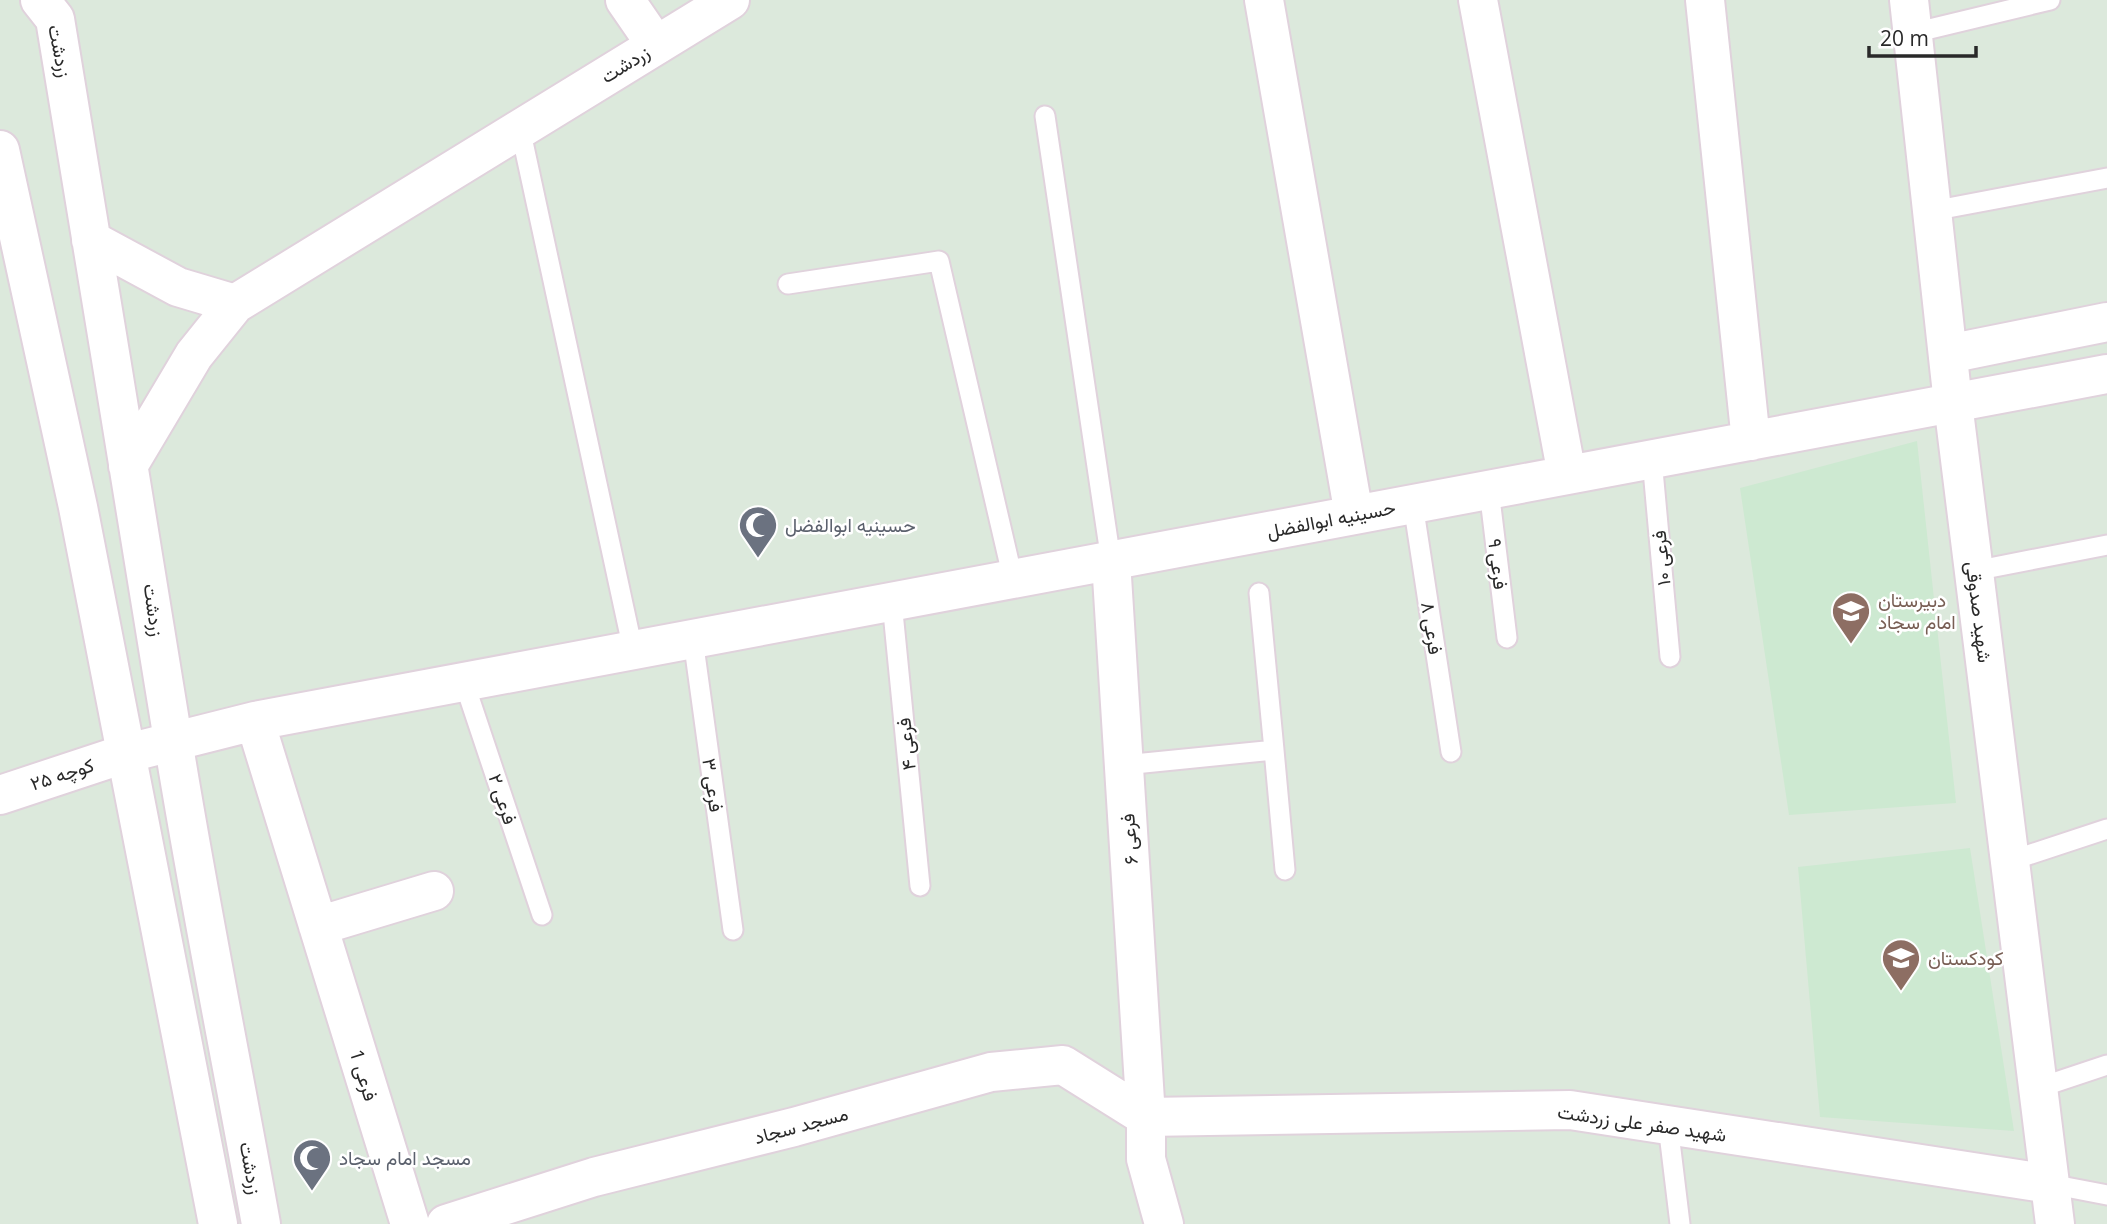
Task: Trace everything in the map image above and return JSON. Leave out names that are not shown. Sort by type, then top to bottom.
[{"type":"street","name":"زردشت","points":[[40,0],[55,19],[128,466],[148,566],[173,742],[261,1224]]},
{"type":"street","points":[[625,0],[656,45]]},
{"type":"street","name":"زردشت","points":[[128,466],[194,355],[235,304],[730,0]]},
{"type":"street","points":[[1264,0],[1354,515]]},
{"type":"street","points":[[1478,0],[1567,475]]},
{"type":"street","points":[[1705,0],[1751,441]]},
{"type":"street","name":"شهید صدوقی","points":[[1911,16],[1953,403],[2055,1224]]},
{"type":"street","points":[[0,150],[78,508],[218,1224]]},
{"type":"street","points":[[91,240],[178,287],[235,304]]},
{"type":"street","points":[[1948,354],[2107,322]]},
{"type":"street","name":"حسینیه ابوالفضل","points":[[173,742],[255,721],[2107,374]]},
{"type":"street","name":"فرعی ۶","points":[[1111,561],[1146,1117],[1146,1159],[1164,1224]]},
{"type":"street","name":"فرعی 1","points":[[255,721],[410,1224]]},
{"type":"street","name":"۲۵ کوچه","points":[[0,795],[124,754],[173,742]]},
{"type":"street","points":[[318,926],[434,891]]},
{"type":"street","name":"مسجد سجاد","points":[[446,1224],[594,1177],[794,1127],[991,1072],[1063,1065],[1146,1117]]},
{"type":"street","name":"شهید صفر علی زردشت","points":[[1146,1117],[1570,1110],[2050,1184]]},
{"type":"lane","points":[[1911,16],[2050,0]]},
{"type":"lane","points":[[1045,116],[1111,561]]},
{"type":"lane","points":[[520,128],[633,650]]},
{"type":"lane","points":[[1932,211],[2107,178]]},
{"type":"lane","points":[[788,284],[939,261],[1013,579]]},
{"type":"lane","name":"فرعی ۱۰","points":[[1652,459],[1670,657]]},
{"type":"lane","name":"فرعی ۹","points":[[1489,490],[1507,638]]},
{"type":"lane","name":"فرعی ۸","points":[[1413,504],[1451,752]]},
{"type":"lane","points":[[1974,571],[2107,545]]},
{"type":"lane","points":[[1259,593],[1285,870]]},
{"type":"lane","name":"فرعی ۴","points":[[892,602],[920,886]]},
{"type":"lane","name":"فرعی ۳","points":[[693,639],[733,930]]},
{"type":"lane","name":"فرعی ۲","points":[[464,682],[542,915]]},
{"type":"lane","points":[[1124,765],[1274,750]]},
{"type":"lane","points":[[2010,861],[2107,829]]},
{"type":"lane","points":[[2038,1088],[2107,1065]]},
{"type":"lane","points":[[1668,1125],[1680,1224]]},
{"type":"lane","points":[[2050,1184],[2107,1195]]},
{"type":"shaded area","name":"دبیرستان امام سجاد","points":[[1917,441],[1956,803],[1789,815],[1740,488]]},
{"type":"shaded area","name":"کودکستان","points":[[1970,848],[2014,1131],[1820,1117],[1798,867]]},
{"type":"place","name":"حسینیه ابوالفضل","points":[[758,559]]},
{"type":"place","name":"دبیرستان امام سجاد","points":[[1851,645]]},
{"type":"place","name":"کودکستان","points":[[1901,992]]},
{"type":"place","name":"مسجد امام سجاد","points":[[312,1192]]}]
